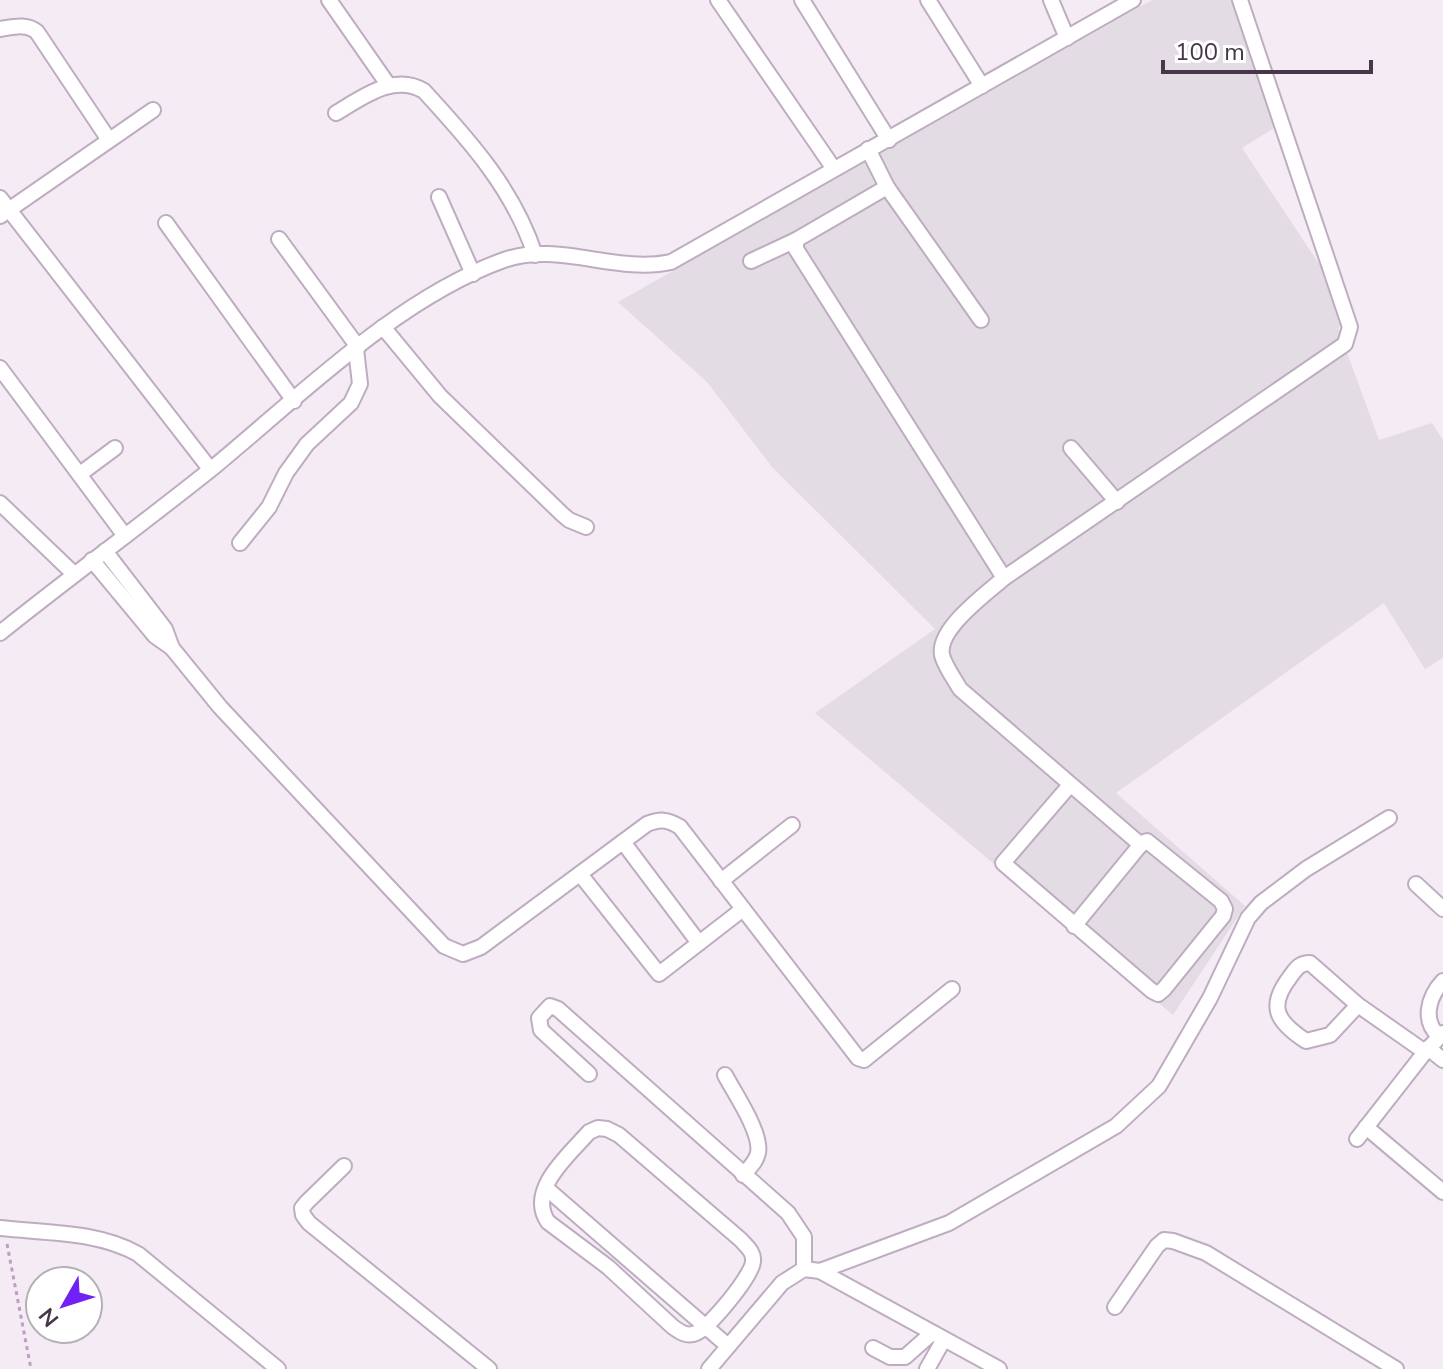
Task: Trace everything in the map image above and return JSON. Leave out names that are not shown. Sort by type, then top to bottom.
[{"type":"street","points":[[329,0],[389,86]]},
{"type":"street","points":[[718,0],[834,169]]},
{"type":"street","points":[[802,0],[889,140]]},
{"type":"street","points":[[928,0],[982,86]]},
{"type":"street","points":[[1051,0],[1067,38]]},
{"type":"street","points":[[0,633],[210,469],[383,327],[449,284],[505,260],[535,255],[650,267],[671,262],[1133,0]]},
{"type":"street","points":[[1141,845],[960,689],[942,654],[942,640],[964,613],[1004,578],[1345,344],[1350,327],[1240,0]]},
{"type":"street","points":[[0,29],[24,26],[37,32],[109,140]]},
{"type":"street","points":[[336,113],[367,94],[399,83],[413,84],[424,91],[512,200],[535,255]]},
{"type":"street","points":[[5,214],[153,110]]},
{"type":"street","points":[[868,149],[887,187],[981,320]]},
{"type":"street","points":[[751,261],[796,240],[887,187]]},
{"type":"street","points":[[439,197],[473,274]]},
{"type":"street","points":[[0,198],[5,214],[42,252],[210,469]]},
{"type":"street","points":[[166,223],[294,401]]},
{"type":"street","points":[[240,543],[269,507],[286,473],[307,444],[351,403],[360,384],[357,348],[279,239]]},
{"type":"street","points":[[796,240],[798,255],[1004,578]]},
{"type":"street","points":[[383,327],[440,396],[562,514],[586,527]]},
{"type":"street","points":[[0,368],[125,536]]},
{"type":"street","points":[[80,474],[115,448]]},
{"type":"street","points":[[1071,448],[1117,502]]},
{"type":"street","points":[[0,503],[74,574]]},
{"type":"street","points":[[105,551],[165,629],[172,648]]},
{"type":"street","points":[[92,560],[155,636],[172,648],[220,707],[444,946],[463,954],[471,952],[647,824],[660,819],[680,827],[858,1058],[864,1060],[952,989]]},
{"type":"street","points":[[1070,785],[1003,863],[1074,926],[1152,991],[1158,994],[1164,989],[1223,916],[1225,909],[1221,901],[1147,841],[1074,926]]},
{"type":"street","points":[[820,1271],[949,1223],[1116,1126],[1159,1086],[1210,998],[1248,918],[1261,903],[1306,869],[1389,818]]},
{"type":"street","points":[[721,881],[792,825]]},
{"type":"street","points":[[623,842],[699,943]]},
{"type":"street","points":[[580,874],[659,974],[743,909]]},
{"type":"street","points":[[1416,884],[1443,909]]},
{"type":"street","points":[[1358,1005],[1330,1035],[1306,1041],[1289,1030],[1281,1019],[1277,1005],[1278,993],[1297,967],[1310,963],[1358,1005],[1443,1060]]},
{"type":"street","points":[[1443,981],[1433,993],[1428,1016],[1430,1028],[1441,1035],[1362,1133],[1443,1192]]},
{"type":"street","points":[[589,1074],[541,1030],[539,1018],[550,1006],[558,1009],[788,1213],[800,1227],[805,1249],[804,1269]]},
{"type":"street","points":[[725,1075],[755,1132],[759,1146],[758,1158],[743,1175]]},
{"type":"street","points":[[598,1128],[607,1129],[619,1135],[741,1240],[752,1253],[753,1264],[749,1274],[707,1326],[697,1333],[681,1333],[608,1267],[548,1222],[541,1204],[546,1188],[551,1176],[589,1132],[598,1128]]},
{"type":"street","points":[[344,1166],[307,1202],[302,1208],[303,1215],[348,1256],[489,1369]]},
{"type":"street","points":[[546,1188],[728,1346]]},
{"type":"street","points":[[2,1228],[121,1244],[138,1254],[278,1369]]},
{"type":"street","points":[[1115,1307],[1157,1246],[1164,1240],[1173,1241],[1206,1253],[1396,1369]]},
{"type":"street","points":[[709,1369],[782,1283],[804,1269],[820,1271],[999,1369]]},
{"type":"street","points":[[873,1348],[890,1357],[905,1357],[938,1336]]},
{"type":"street","points":[[927,1369],[938,1336]]},
{"type":"path","points":[[2,1228],[31,1369]]},
{"type":"shaded area","points":[[1152,0],[1237,0],[1279,125],[1242,148],[1355,318],[1338,328],[1379,440],[1432,423],[1443,440],[1443,658],[1425,669],[1384,603],[1116,793],[1245,906],[1173,1015],[815,713],[935,629],[772,467],[707,382],[618,302]]}]
